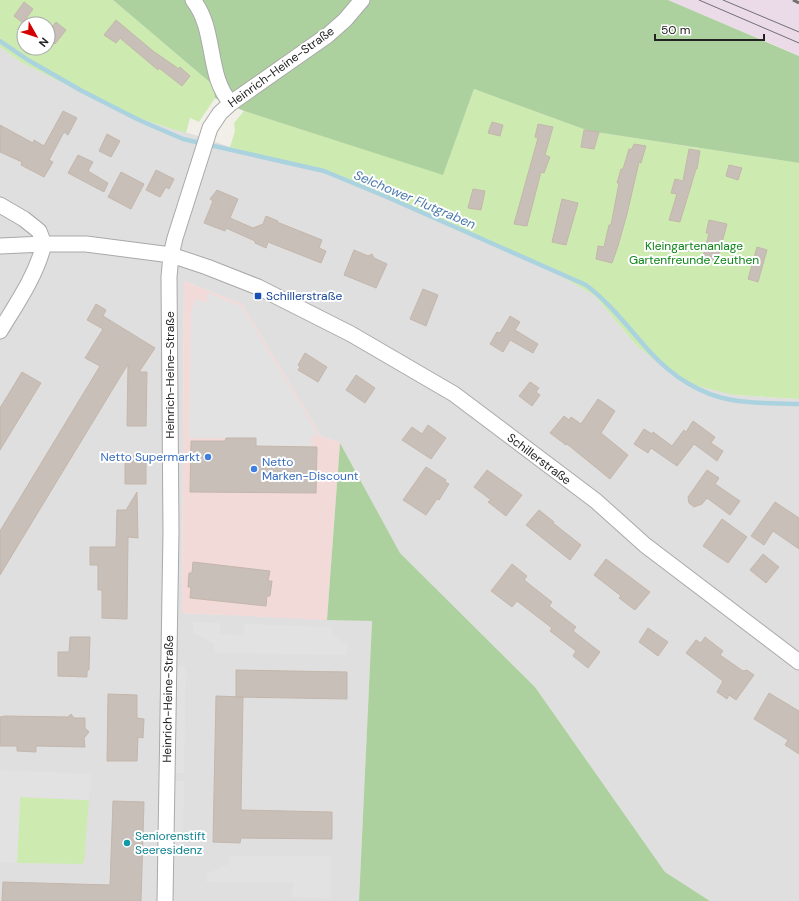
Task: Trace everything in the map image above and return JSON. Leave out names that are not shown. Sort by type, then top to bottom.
[{"type":"street","points":[[193,0],[200,8],[208,32],[219,83],[224,95],[231,103]]},
{"type":"street","name":"Heinrich-Heine-Straße","points":[[165,901],[171,523],[169,277],[171,255],[198,162],[210,128],[220,113],[231,103],[328,35],[345,20],[362,0]]},
{"type":"street","points":[[0,205],[24,219],[38,231],[44,244],[40,260],[30,281],[0,331]]},
{"type":"street","name":"Schillerstraße","points":[[0,246],[86,244],[171,255],[218,271],[276,296],[351,334],[454,394],[596,501],[645,545],[799,662]]},
{"type":"shaded area","points":[[668,0],[799,0],[799,56],[793,53]]},
{"type":"shaded area","points":[[0,47],[22,63],[156,124],[202,137],[230,147],[349,179],[547,268],[595,296],[636,345],[734,395],[799,399],[799,901],[710,901],[665,872],[535,687],[400,553],[340,443],[321,436],[242,304],[184,281],[182,613],[372,621],[359,901],[0,901]]},
{"type":"shaded area","points":[[184,281],[242,304],[321,436],[340,443],[327,620],[182,613]]},
{"type":"shaded area","points":[[208,293],[241,306],[319,436],[311,436],[311,447],[256,446],[256,438],[189,438],[191,311],[196,299],[206,303]]},
{"type":"shaded area","points":[[193,622],[220,623],[220,634],[243,635],[244,624],[332,627],[332,635],[348,645],[347,655],[215,653],[214,644],[193,632]]},
{"type":"shaded area","points":[[176,666],[186,666],[184,773],[174,773]]},
{"type":"shaded area","points":[[0,770],[91,774],[89,800],[20,797],[17,863],[0,862]]},
{"type":"shaded area","points":[[174,781],[184,781],[183,842],[173,841]]},
{"type":"shaded area","points":[[230,856],[331,856],[330,898],[292,897],[293,883],[206,882],[207,874],[230,863]]},
{"type":"green space","points":[[0,0],[113,0],[213,85],[215,98],[199,122],[190,118],[186,133],[156,124],[117,109],[22,63],[0,47]]},
{"type":"green space","points":[[113,0],[668,0],[799,56],[799,163],[589,131],[474,89],[443,175],[244,111],[215,98],[213,85]]},
{"type":"green space","name":"Kleingartenanlage Gartenfreunde Zeuthen","points":[[474,89],[589,131],[799,163],[799,399],[734,395],[682,382],[636,345],[595,296],[547,268],[349,179],[230,147],[235,131],[234,123],[244,111],[443,174]]},
{"type":"green space","points":[[340,443],[400,553],[535,687],[665,872],[710,901],[359,901],[372,621],[327,620]]},
{"type":"green space","points":[[20,797],[89,800],[84,861],[82,864],[17,863]]},
{"type":"building","points":[[24,2],[33,9],[28,16],[16,16],[16,18],[14,16]]},
{"type":"building","points":[[116,20],[153,51],[179,69],[180,67],[190,76],[182,86],[159,68],[158,70],[120,38],[116,43],[104,35]]},
{"type":"building","points":[[56,22],[66,30],[56,43]]},
{"type":"building","points":[[63,111],[77,118],[68,135],[64,132],[49,160],[53,162],[44,177],[21,165],[22,162],[0,152],[0,125],[33,143],[34,140],[44,146]]},
{"type":"building","points":[[492,122],[503,125],[500,136],[488,133]]},
{"type":"building","points":[[538,124],[553,127],[545,155],[550,157],[544,173],[541,172],[527,226],[514,224],[538,138],[535,137]]},
{"type":"building","points":[[584,130],[599,132],[594,149],[581,147]]},
{"type":"building","points":[[107,134],[120,141],[111,157],[99,151]]},
{"type":"building","points":[[634,144],[646,146],[641,163],[639,162],[618,246],[612,263],[596,259],[598,246],[604,247],[609,225],[611,225],[619,183],[617,183],[621,169],[623,169],[629,149],[632,149]]},
{"type":"building","points":[[689,149],[700,151],[697,169],[680,222],[669,220],[677,194],[671,193],[675,179],[683,181]]},
{"type":"building","points":[[78,155],[93,162],[88,171],[108,183],[104,192],[68,173]]},
{"type":"building","points":[[729,165],[742,168],[738,180],[726,176]]},
{"type":"building","points":[[156,170],[174,179],[169,189],[166,187],[160,197],[146,190]]},
{"type":"building","points":[[121,172],[144,184],[131,209],[108,197]]},
{"type":"building","points":[[473,189],[485,191],[481,210],[468,208]]},
{"type":"building","points":[[217,190],[238,199],[230,218],[253,228],[263,224],[266,216],[322,240],[319,248],[326,251],[321,263],[268,242],[266,248],[255,243],[255,241],[226,228],[225,231],[204,223],[213,201],[210,199]]},
{"type":"building","points":[[562,199],[578,203],[566,245],[552,242]]},
{"type":"building","points":[[709,220],[727,224],[717,261],[703,257],[709,233],[706,233]]},
{"type":"building","points":[[757,247],[767,250],[758,282],[748,279]]},
{"type":"building","points":[[354,250],[368,256],[372,254],[374,258],[387,264],[376,288],[344,275]]},
{"type":"building","points":[[423,289],[438,295],[426,326],[410,319]]},
{"type":"building","points":[[96,304],[106,310],[103,316],[155,348],[139,372],[147,372],[146,426],[127,426],[128,364],[0,575],[0,531],[100,366],[85,358],[103,329],[87,320]]},
{"type":"building","points":[[510,316],[520,322],[515,330],[538,344],[533,353],[510,340],[503,352],[490,344],[497,332],[500,333]]},
{"type":"building","points":[[305,353],[327,367],[318,382],[298,370],[300,367],[298,365]]},
{"type":"building","points":[[22,372],[41,383],[0,450],[0,408]]},
{"type":"building","points":[[356,375],[375,388],[365,403],[346,390]]},
{"type":"building","points":[[530,382],[539,388],[536,392],[540,395],[532,406],[519,396]]},
{"type":"building","points":[[598,399],[615,411],[601,433],[628,455],[610,479],[567,444],[566,445],[550,433],[564,416],[569,420],[571,417],[581,424]]},
{"type":"building","points":[[693,421],[715,437],[711,443],[723,451],[717,461],[694,444],[677,466],[651,448],[648,453],[634,444],[644,429],[652,434],[653,432],[672,446],[684,430],[686,432]]},
{"type":"building","points":[[428,425],[446,438],[431,459],[402,440],[412,427],[422,434]]},
{"type":"building","name":"Netto Marken-Discount","points":[[226,438],[256,438],[256,446],[317,447],[316,493],[190,492],[191,441],[225,441]]},
{"type":"building","points":[[146,455],[146,484],[125,484],[125,456]]},
{"type":"building","points":[[426,467],[446,480],[445,482],[449,484],[439,500],[437,499],[426,515],[403,500]]},
{"type":"building","points":[[487,470],[522,495],[506,516],[488,502],[491,500],[474,487]]},
{"type":"building","points":[[707,470],[719,478],[715,484],[740,501],[730,515],[707,498],[702,504],[694,507],[689,503],[688,497]]},
{"type":"building","points":[[137,492],[138,538],[128,537],[127,619],[102,618],[102,590],[98,590],[98,565],[90,565],[90,547],[116,547],[117,510],[126,510]]},
{"type":"building","points":[[775,502],[799,518],[799,549],[773,531],[764,545],[751,536]]},
{"type":"building","points":[[539,510],[581,545],[570,560],[526,525]]},
{"type":"building","points":[[722,519],[747,537],[728,563],[703,546]]},
{"type":"building","points":[[763,554],[779,567],[766,583],[750,570]]},
{"type":"building","points":[[606,559],[650,592],[635,610],[619,598],[621,596],[594,575]]},
{"type":"building","points":[[193,562],[270,571],[268,581],[272,581],[270,596],[267,596],[266,606],[190,598],[191,587],[188,587],[189,573],[192,573]]},
{"type":"building","points":[[512,564],[527,576],[524,580],[552,602],[549,606],[576,627],[573,631],[600,652],[588,668],[573,656],[576,651],[550,631],[552,628],[517,601],[512,607],[491,591]]},
{"type":"building","points":[[648,628],[668,642],[658,656],[639,642]]},
{"type":"building","points":[[70,637],[90,637],[89,670],[87,670],[87,677],[58,676],[58,652],[69,652]]},
{"type":"building","points":[[705,637],[723,651],[720,655],[743,671],[747,670],[754,675],[736,700],[729,695],[727,699],[717,692],[723,681],[686,653],[696,640],[701,643]]},
{"type":"building","points":[[236,670],[347,672],[347,699],[236,697]]},
{"type":"building","points":[[769,693],[799,711],[799,754],[785,745],[788,740],[754,719]]},
{"type":"building","points":[[108,694],[137,695],[137,718],[144,719],[143,738],[138,737],[137,761],[107,761]]},
{"type":"building","points":[[216,696],[243,697],[241,810],[332,812],[332,839],[241,838],[240,843],[213,842]]},
{"type":"building","points":[[71,714],[74,718],[85,718],[85,728],[89,732],[84,738],[85,747],[36,746],[36,752],[17,751],[17,746],[0,746],[0,717],[68,717]]},
{"type":"building","name":"Seniorenstift Seeresidenz","points":[[113,801],[144,802],[141,901],[2,901],[3,882],[110,885]]},
{"type":"waterway","name":"Selchower Flutgraben","points":[[0,41],[28,60],[82,91],[139,120],[183,139],[324,171],[387,197],[586,285],[612,309],[651,353],[668,369],[678,377],[709,394],[732,400],[757,403],[799,404]]},
{"type":"tram line","points":[[699,0],[799,43]]},
{"type":"tram line","points":[[723,0],[799,32]]},
{"type":"railway","points":[[793,0],[799,3]]},
{"type":"place","name":"Schillerstraße","points":[[258,296]]},
{"type":"place","name":"Netto Supermarkt","points":[[208,457]]},
{"type":"place","name":"Netto Marken-Discount","points":[[254,469]]},
{"type":"place","name":"Seniorenstift Seeresidenz","points":[[127,843]]}]
